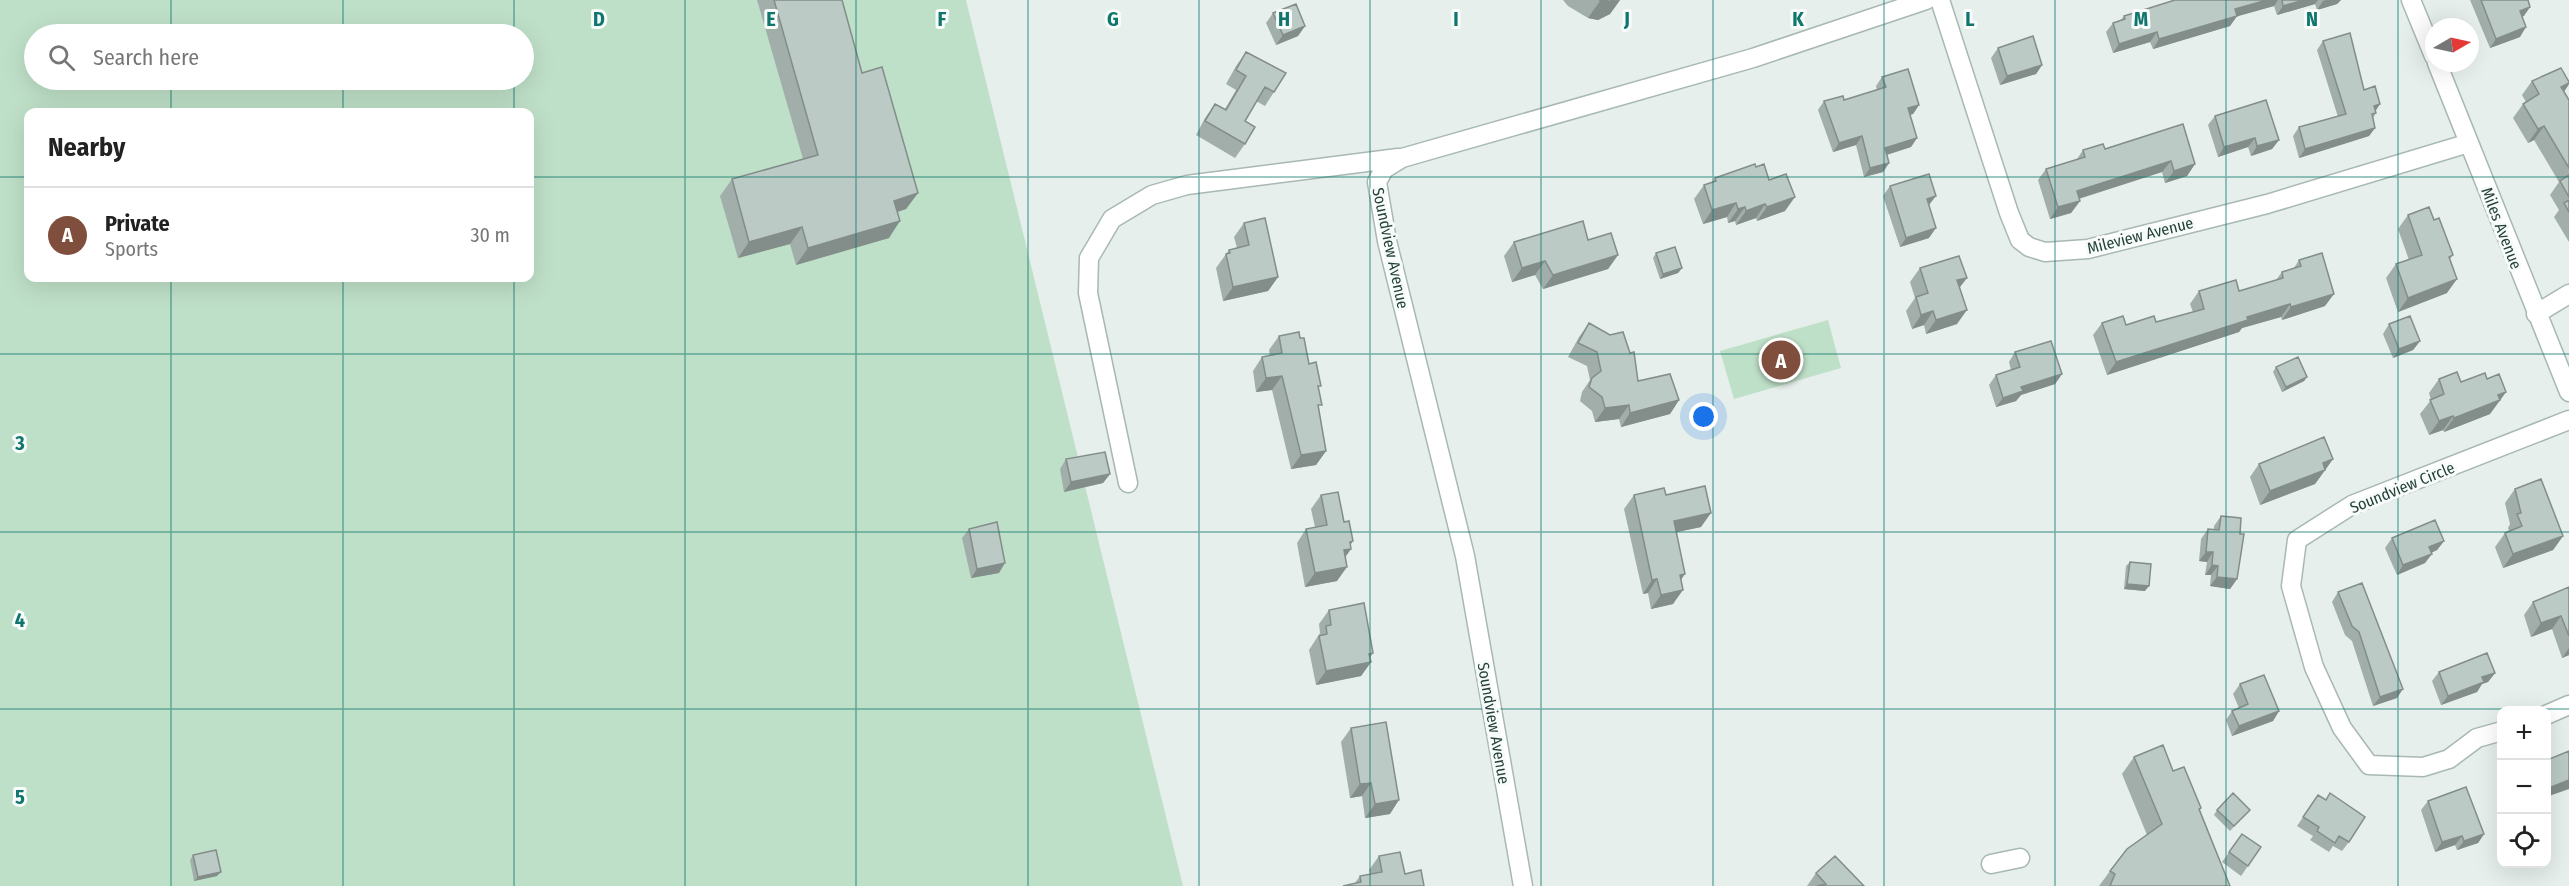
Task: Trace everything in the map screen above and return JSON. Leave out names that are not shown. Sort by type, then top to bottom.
[{"type":"street","name":"Soundview Avenue","points":[[1523,886],[1465,556],[1387,241],[1377,182],[1384,169],[1402,158],[1753,58],[1926,0]]},
{"type":"street","name":"Mileview Avenue","points":[[1940,0],[2009,213],[2020,240],[2029,247],[2045,252],[2100,246],[2267,204],[2469,143]]},
{"type":"street","points":[[2411,0],[2425,34]]},
{"type":"street","name":"Miles Avenue","points":[[2441,72],[2569,392]]},
{"type":"street","points":[[1128,483],[1088,293],[1089,258],[1112,219],[1152,195],[1187,185],[1402,158]]},
{"type":"street","points":[[2536,314],[2569,294]]},
{"type":"street","name":"Soundview Circle","points":[[2497,732],[2477,738],[2450,759],[2423,767],[2369,765],[2342,728],[2314,667],[2290,586],[2297,540],[2352,505],[2569,420]]},
{"type":"street","points":[[2551,714],[2569,705]]},
{"type":"street","points":[[1991,864],[2019,858]]},
{"type":"green space","points":[[0,0],[966,0],[1183,886],[0,886]]},
{"type":"green space","points":[[1828,320],[1841,368],[1734,399],[1720,351]]},
{"type":"building","points":[[774,0],[842,0],[862,73],[882,67],[918,193],[894,201],[900,221],[808,248],[802,227],[749,242],[732,179],[818,155]]},
{"type":"building","points":[[2175,0],[2267,0],[2235,9],[2237,16],[2159,39],[2157,32],[2119,44],[2113,23],[2125,19],[2124,16]]},
{"type":"building","points":[[2282,0],[2304,0],[2283,6]]},
{"type":"building","points":[[2481,0],[2528,0],[2530,7],[2520,11],[2526,27],[2496,39]]},
{"type":"building","points":[[1296,4],[1305,26],[1283,35],[1273,13]]},
{"type":"building","points":[[2350,33],[2364,90],[2375,86],[2380,104],[2374,106],[2376,113],[2372,114],[2375,128],[2305,149],[2299,127],[2346,114],[2323,41]]},
{"type":"building","points":[[2033,36],[2042,65],[2007,76],[1998,48]]},
{"type":"building","points":[[1246,52],[1286,73],[1274,92],[1265,87],[1245,121],[1255,127],[1245,144],[1205,121],[1215,104],[1226,110],[1246,76],[1236,70]]},
{"type":"building","points":[[2561,68],[2569,82],[2561,87],[2569,100],[2569,168],[2544,126],[2538,129],[2523,104],[2539,94],[2532,81]]},
{"type":"building","points":[[1908,69],[1919,105],[1908,108],[1917,138],[1885,148],[1889,163],[1870,168],[1862,136],[1839,143],[1824,101],[1843,96],[1844,100],[1886,87],[1882,77]]},
{"type":"building","points":[[2266,100],[2279,140],[2257,146],[2255,138],[2224,147],[2215,116]]},
{"type":"building","points":[[2183,124],[2195,164],[2174,171],[2171,161],[2077,191],[2080,201],[2058,207],[2046,169],[2085,157],[2083,150],[2103,144],[2105,149]]},
{"type":"building","points":[[1755,164],[1756,167],[1764,164],[1769,180],[1786,174],[1795,197],[1767,207],[1765,204],[1746,211],[1745,207],[1738,209],[1736,203],[1712,210],[1704,185],[1716,181],[1715,178]]},
{"type":"building","points":[[1929,174],[1936,196],[1927,199],[1936,228],[1906,238],[1890,186]]},
{"type":"building","points":[[2569,175],[2569,197],[2560,181]]},
{"type":"building","points":[[2569,200],[2569,212],[2564,203]]},
{"type":"building","points":[[2429,207],[2434,220],[2439,218],[2453,255],[2449,257],[2457,279],[2408,298],[2396,264],[2422,255],[2408,215]]},
{"type":"building","points":[[1265,218],[1278,277],[1233,287],[1226,254],[1230,253],[1229,250],[1249,245],[1244,223]]},
{"type":"building","points":[[1583,221],[1588,240],[1611,233],[1618,255],[1553,275],[1545,261],[1522,268],[1514,242]]},
{"type":"building","points":[[1675,247],[1682,268],[1663,274],[1656,253]]},
{"type":"building","points":[[2322,253],[2334,294],[2247,317],[2248,320],[2116,362],[2102,323],[2123,316],[2126,325],[2154,316],[2156,322],[2204,309],[2199,291],[2236,280],[2239,291],[2283,278],[2282,272],[2301,266],[2299,260]]},
{"type":"building","points":[[1959,256],[1967,278],[1957,280],[1967,310],[1936,320],[1933,311],[1921,315],[1916,297],[1928,293],[1920,268]]},
{"type":"building","points":[[2410,316],[2420,341],[2399,349],[2389,324]]},
{"type":"building","points":[[1589,323],[1610,335],[1623,332],[1630,353],[1634,352],[1638,381],[1670,374],[1679,400],[1630,413],[1629,405],[1605,408],[1602,397],[1589,387],[1592,378],[1601,371],[1597,352],[1578,343]]},
{"type":"building","points":[[1299,332],[1300,338],[1304,338],[1309,364],[1316,362],[1322,405],[1318,405],[1326,451],[1301,455],[1282,376],[1266,378],[1262,357],[1282,353],[1279,336]]},
{"type":"building","points":[[2051,341],[2062,374],[2021,387],[2023,391],[2003,398],[1996,375],[2020,367],[2015,352]]},
{"type":"building","points":[[2298,357],[2307,377],[2286,387],[2276,367]]},
{"type":"building","points":[[2457,372],[2461,382],[2485,373],[2487,379],[2499,374],[2506,392],[2498,395],[2500,400],[2454,418],[2453,416],[2439,421],[2430,400],[2444,394],[2439,379]]},
{"type":"building","points":[[2324,437],[2333,459],[2323,463],[2325,470],[2270,491],[2259,464]]},
{"type":"building","points":[[1105,452],[1110,474],[1071,482],[1066,459]]},
{"type":"building","points":[[2541,479],[2563,536],[2513,554],[2505,533],[2522,526],[2517,514],[2521,513],[2515,489]]},
{"type":"building","points":[[1705,486],[1711,513],[1674,521],[1685,574],[1680,575],[1683,590],[1661,595],[1657,579],[1652,580],[1634,495],[1664,488],[1666,495]]},
{"type":"building","points":[[1338,492],[1344,522],[1349,521],[1353,541],[1350,542],[1351,549],[1344,550],[1347,567],[1315,573],[1306,529],[1327,525],[1321,495]]},
{"type":"building","points":[[2221,516],[2241,518],[2240,534],[2244,534],[2237,579],[2217,577],[2218,566],[2212,565],[2213,552],[2206,552],[2208,529],[2219,530]]},
{"type":"building","points":[[2435,520],[2444,541],[2429,547],[2432,554],[2403,565],[2392,538]]},
{"type":"building","points":[[997,522],[1005,563],[977,569],[969,529]]},
{"type":"building","points":[[2130,562],[2151,564],[2149,586],[2127,584]]},
{"type":"building","points":[[2362,583],[2403,689],[2380,697],[2359,632],[2352,626],[2338,592]]},
{"type":"building","points":[[2569,587],[2569,636],[2561,616],[2541,623],[2533,602]]},
{"type":"building","points":[[1364,603],[1373,653],[1369,654],[1371,662],[1326,671],[1319,636],[1327,634],[1326,626],[1331,625],[1329,610]]},
{"type":"building","points":[[2487,653],[2495,673],[2482,677],[2484,682],[2448,696],[2439,672]]},
{"type":"building","points":[[2264,675],[2279,711],[2239,726],[2232,711],[2248,704],[2240,684]]},
{"type":"building","points":[[1386,722],[1399,800],[1375,804],[1371,783],[1360,784],[1351,728]]},
{"type":"building","points":[[2163,745],[2173,771],[2184,767],[2230,886],[2110,886],[2115,874],[2110,871],[2127,849],[2162,824],[2134,757]]},
{"type":"building","points":[[2569,751],[2569,780],[2551,787],[2551,760]]},
{"type":"building","points":[[2466,787],[2484,834],[2464,841],[2462,836],[2442,842],[2428,801]]},
{"type":"building","points":[[2233,793],[2250,810],[2234,826],[2217,810]]},
{"type":"building","points":[[2330,793],[2365,817],[2349,842],[2339,836],[2335,843],[2317,831],[2319,827],[2303,817],[2318,795],[2326,800]]},
{"type":"building","points":[[2242,834],[2261,847],[2248,866],[2229,852]]},
{"type":"building","points":[[216,850],[221,872],[198,877],[193,855]]},
{"type":"building","points":[[1400,852],[1405,874],[1421,870],[1424,886],[1343,886],[1361,882],[1360,876],[1382,872],[1379,856]]},
{"type":"building","points":[[1835,856],[1864,886],[1817,886],[1826,884],[1816,873]]},
{"type":"place","name":"Private","points":[[1781,360]]}]
